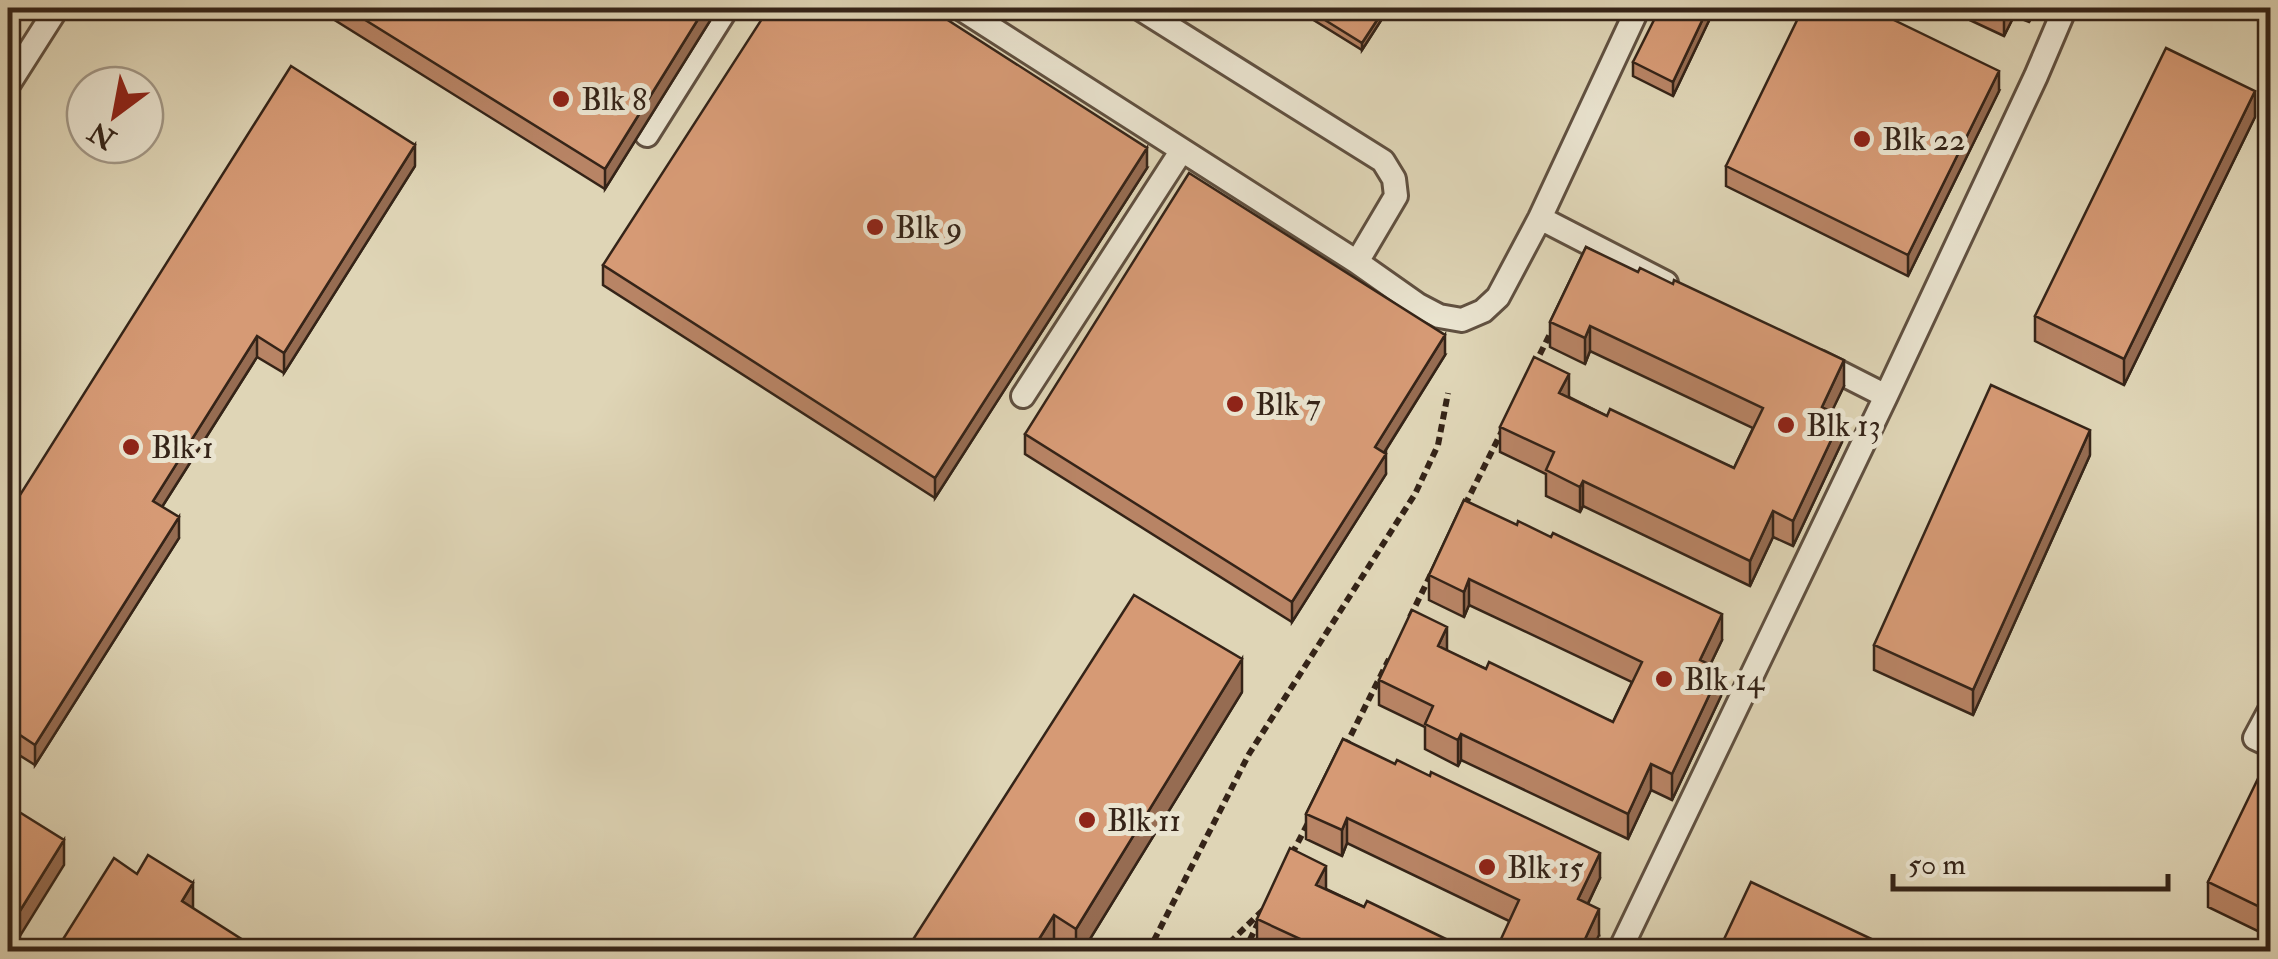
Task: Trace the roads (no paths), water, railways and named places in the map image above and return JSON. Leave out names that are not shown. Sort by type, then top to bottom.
[{"type":"lane","points":[[8,86],[56,8]]},
{"type":"lane","points":[[647,136],[727,8]]},
{"type":"lane","points":[[960,8],[1418,305],[1439,316],[1462,320],[1498,297],[1540,218],[1638,8]]},
{"type":"lane","points":[[1139,8],[1383,161],[1394,179],[1396,196],[1357,262]]},
{"type":"lane","points":[[1619,952],[1886,396],[2065,8]]},
{"type":"lane","points":[[1023,396],[1182,150]]},
{"type":"lane","points":[[1540,218],[1680,290]]},
{"type":"lane","points":[[1800,352],[1886,396]]},
{"type":"lane","points":[[2270,710],[2255,738],[2270,745]]},
{"type":"place","name":"Blk 8","points":[[561,99]]},
{"type":"place","name":"Blk 22","points":[[1862,139]]},
{"type":"place","name":"Blk 9","points":[[875,227]]},
{"type":"place","name":"Blk 7","points":[[1235,404]]},
{"type":"place","name":"Blk 13","points":[[1786,425]]},
{"type":"place","name":"Blk 1","points":[[131,447]]},
{"type":"place","name":"Blk 14","points":[[1664,679]]},
{"type":"place","name":"Blk 11","points":[[1087,820]]},
{"type":"place","name":"Blk 15","points":[[1487,867]]}]
